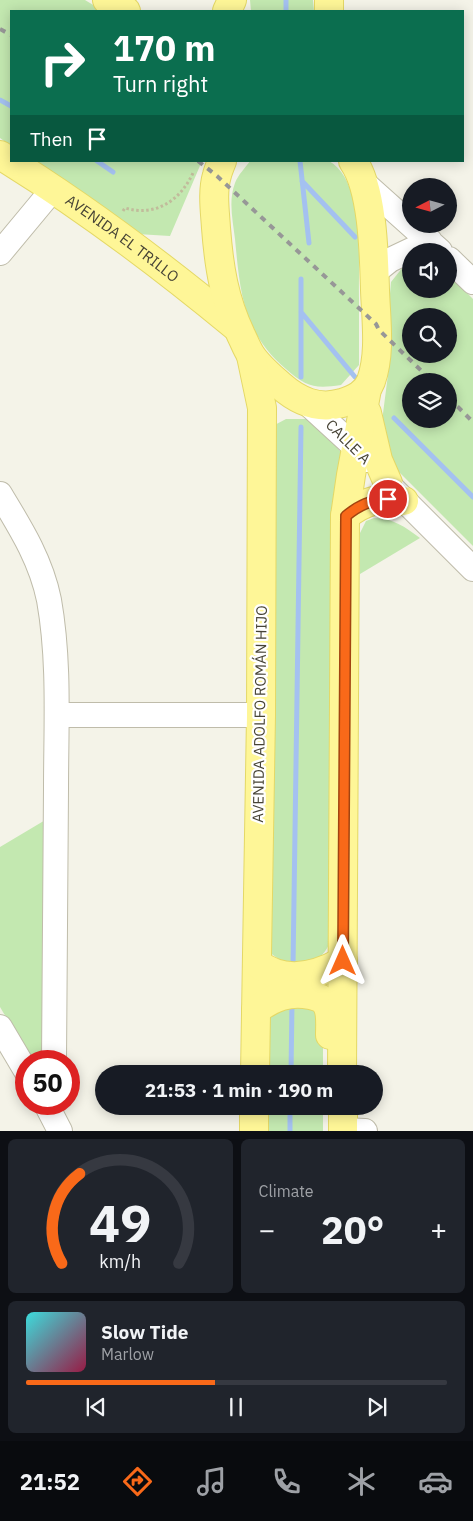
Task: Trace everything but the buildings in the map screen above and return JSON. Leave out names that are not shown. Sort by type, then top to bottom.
[{"type":"main road","points":[[108,0],[124,10]]},
{"type":"main road","name":"AVENIDA EL TRILLO","points":[[11,162],[54,188],[110,228],[179,279],[238,328]]},
{"type":"main road","points":[[222,162],[216,176],[214,205],[219,262],[226,298],[251,356],[290,394],[307,402],[322,406],[335,405],[366,396]]},
{"type":"main road","points":[[341,1065],[335,966],[346,516],[356,448],[366,396],[374,368],[377,342],[375,272],[370,214],[357,168]]},
{"type":"main road","name":"AVENIDA ADOLFO ROMÁN HIJO","points":[[251,356],[262,408],[262,1006],[256,1065]]},
{"type":"main road","points":[[346,516],[358,506],[372,500],[388,499],[396,492],[378,460],[366,396]]},
{"type":"main road","points":[[262,967],[282,975],[298,976],[314,974],[335,966]]},
{"type":"main road","points":[[262,1006],[282,995],[298,993],[315,996],[324,1001],[330,1014],[331,1065]]},
{"type":"main road","points":[[254,1115],[254,1131]]},
{"type":"street","points":[[357,168],[432,243]]},
{"type":"street","points":[[0,252],[54,188]]},
{"type":"street","points":[[375,272],[390,260],[402,256]]},
{"type":"street","points":[[457,267],[473,282]]},
{"type":"street","name":"CALLE A","points":[[307,402],[356,448],[396,492],[473,569]]},
{"type":"street","points":[[0,494],[26,536],[40,569],[49,599],[56,656],[54,1050]]},
{"type":"street","points":[[57,715],[262,715]]},
{"type":"street","points":[[0,1027],[15,1052]]},
{"type":"street","points":[[52,1115],[60,1131]]},
{"type":"path","points":[[110,228],[125,208],[138,212],[165,206],[187,186],[194,170]]},
{"type":"green space","points":[[0,0],[85,0],[101,10],[10,10],[10,145],[0,138]]},
{"type":"green space","points":[[250,0],[313,0],[314,10],[251,10]]},
{"type":"green space","points":[[35,162],[202,162],[170,236],[137,234]]},
{"type":"green space","points":[[249,162],[330,162],[341,171],[349,186],[358,224],[359,365],[341,385],[324,387],[311,385],[299,380],[272,355],[252,326],[242,294],[232,218],[233,190],[240,174]]},
{"type":"green space","points":[[402,268],[402,298],[457,298],[457,283],[473,299],[473,546],[384,457],[381,429],[390,359],[389,305],[391,282]]},
{"type":"green space","points":[[286,419],[311,419],[341,452],[331,941],[317,959],[298,963],[278,958],[264,946],[269,428]]},
{"type":"green space","points":[[374,518],[393,521],[420,538],[360,574],[360,533],[366,521]]},
{"type":"green space","points":[[47,819],[44,1050],[25,1050],[0,1007],[0,847]]},
{"type":"green space","points":[[285,997],[323,1013],[323,1065],[261,1065],[263,1011]]},
{"type":"green space","points":[[260,1115],[323,1115],[323,1131],[259,1131]]},
{"type":"waterway","points":[[286,0],[286,10]]},
{"type":"waterway","points":[[0,100],[10,105]]},
{"type":"waterway","points":[[98,162],[113,172]]},
{"type":"waterway","points":[[300,162],[309,243]]},
{"type":"waterway","points":[[302,181],[355,237]]},
{"type":"waterway","points":[[301,279],[301,377]]},
{"type":"waterway","points":[[301,312],[355,377]]},
{"type":"waterway","points":[[394,418],[473,497]]},
{"type":"waterway","points":[[293,967],[301,427]]},
{"type":"waterway","points":[[291,1065],[292,1003]]},
{"type":"waterway","points":[[290,1115],[290,1131]]},
{"type":"railway","points":[[0,29],[10,34]]},
{"type":"railway","points":[[199,162],[217,176],[376,324],[379,330],[424,373]]},
{"type":"railway","points":[[457,406],[473,422]]},
{"type":"route","points":[[343,961],[346,516],[358,506],[372,500],[388,499]]}]
